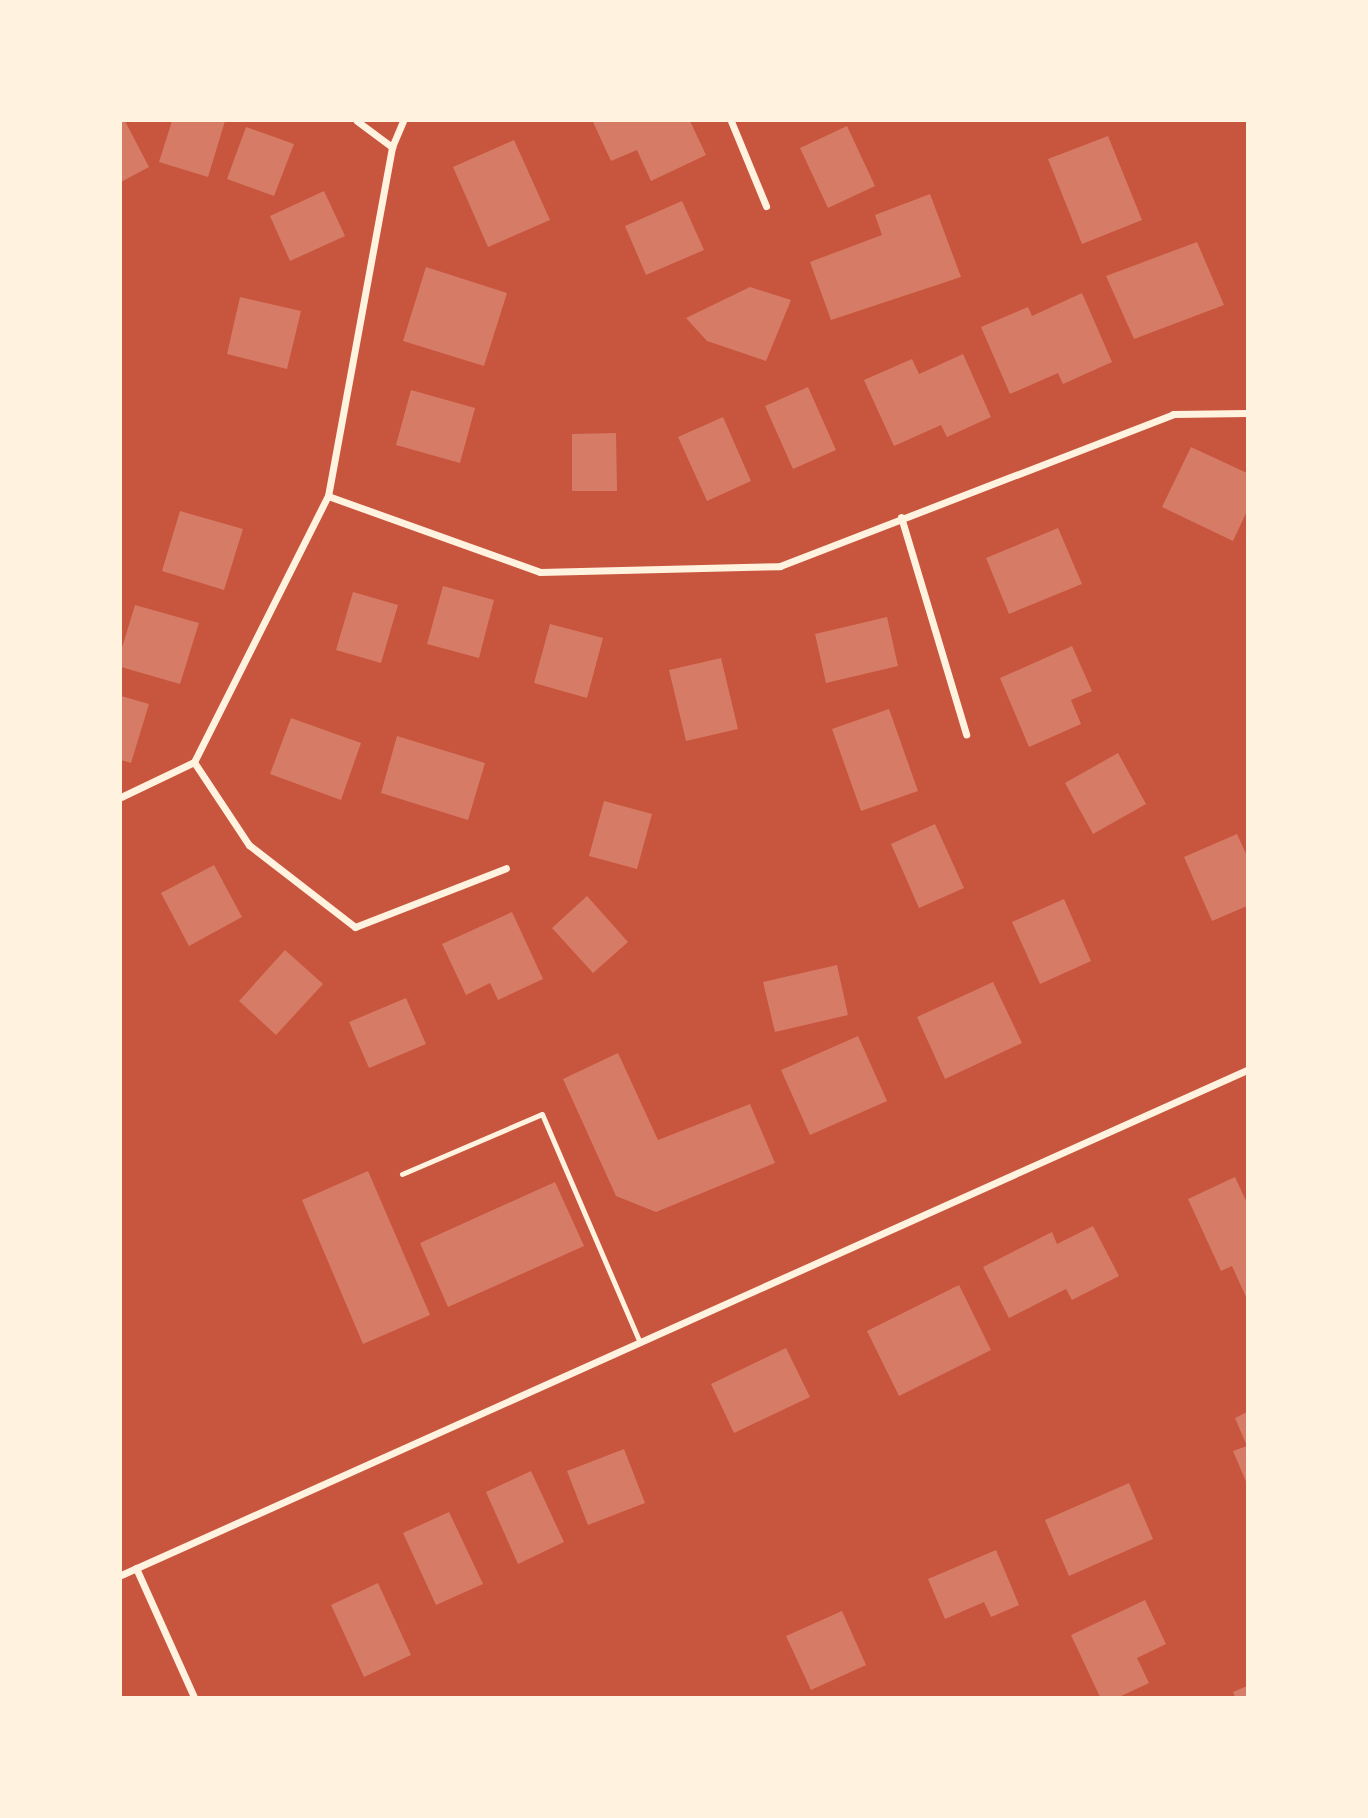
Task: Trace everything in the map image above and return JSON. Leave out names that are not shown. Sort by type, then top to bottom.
[{"type":"street","points":[[357,121],[392,147]]},
{"type":"street","points":[[121,797],[194,762],[328,496],[392,147],[403,121]]},
{"type":"street","points":[[731,121],[766,206]]},
{"type":"street","points":[[328,496],[540,572],[780,566],[1173,414],[1247,413]]},
{"type":"street","points":[[901,517],[966,734]]},
{"type":"street","points":[[194,762],[249,845],[355,927],[506,868]]},
{"type":"street","points":[[121,1575],[1247,1070]]},
{"type":"street","points":[[136,1568],[194,1697]]},
{"type":"lane","points":[[402,1174],[542,1114],[640,1343]]},
{"type":"building","points":[[125,121],[149,167],[121,182],[121,123]]},
{"type":"building","points":[[172,121],[225,121],[208,177],[159,162]]},
{"type":"building","points":[[690,121],[706,155],[651,181],[637,150],[611,161],[593,122]]},
{"type":"building","points":[[847,126],[875,186],[828,208],[800,148]]},
{"type":"building","points":[[246,127],[294,144],[274,196],[227,179]]},
{"type":"building","points":[[1108,136],[1142,220],[1082,244],[1048,159]]},
{"type":"building","points":[[514,140],[550,220],[488,247],[453,167]]},
{"type":"building","points":[[324,191],[345,236],[290,261],[270,216]]},
{"type":"building","points":[[930,194],[961,277],[831,320],[810,262],[882,235],[875,215]]},
{"type":"building","points":[[682,201],[704,250],[646,275],[625,226]]},
{"type":"building","points":[[1197,242],[1224,305],[1134,339],[1106,276]]},
{"type":"building","points":[[426,267],[507,293],[484,366],[403,341]]},
{"type":"building","points":[[750,287],[791,300],[766,361],[707,341],[686,318]]},
{"type":"building","points":[[1082,293],[1112,362],[1063,384],[1058,373],[1010,394],[981,327],[1028,307],[1032,316]]},
{"type":"building","points":[[240,297],[301,311],[287,369],[227,354]]},
{"type":"building","points":[[963,354],[991,417],[947,437],[941,425],[894,446],[864,380],[912,359],[919,374]]},
{"type":"building","points":[[808,387],[836,450],[793,469],[765,406]]},
{"type":"building","points":[[411,390],[475,408],[460,463],[396,445]]},
{"type":"building","points":[[723,417],[751,481],[707,501],[678,437]]},
{"type":"building","points":[[616,433],[617,491],[572,491],[572,434]]},
{"type":"building","points":[[1191,447],[1247,473],[1247,511],[1233,541],[1162,507]]},
{"type":"building","points":[[180,511],[243,529],[224,590],[162,571]]},
{"type":"building","points":[[1058,528],[1082,584],[1009,614],[986,558]]},
{"type":"building","points":[[443,586],[494,600],[479,658],[427,644]]},
{"type":"building","points":[[353,592],[398,605],[381,663],[336,650]]},
{"type":"building","points":[[135,605],[199,623],[180,684],[121,667],[121,651]]},
{"type":"building","points":[[887,617],[898,666],[826,683],[815,634]]},
{"type":"building","points":[[550,624],[603,638],[587,698],[534,683]]},
{"type":"building","points":[[1072,646],[1092,691],[1071,700],[1081,724],[1029,747],[1000,678]]},
{"type":"building","points":[[721,658],[738,729],[686,741],[669,670]]},
{"type":"building","points":[[121,696],[149,704],[131,763],[121,760]]},
{"type":"building","points":[[889,709],[918,791],[861,811],[832,729]]},
{"type":"building","points":[[291,718],[361,743],[341,800],[270,774]]},
{"type":"building","points":[[397,736],[485,763],[468,820],[381,793]]},
{"type":"building","points":[[1118,753],[1146,804],[1093,834],[1065,783]]},
{"type":"building","points":[[604,801],[652,814],[637,869],[589,856]]},
{"type":"building","points":[[935,824],[964,888],[919,908],[891,844]]},
{"type":"building","points":[[1237,834],[1247,856],[1247,906],[1212,921],[1184,857]]},
{"type":"building","points":[[214,865],[242,917],[189,946],[161,893]]},
{"type":"building","points":[[587,896],[628,942],[593,973],[552,928]]},
{"type":"building","points":[[1064,899],[1091,961],[1040,984],[1012,922]]},
{"type":"building","points":[[512,912],[543,979],[498,1000],[490,983],[466,995],[442,944]]},
{"type":"building","points":[[285,950],[323,984],[276,1035],[239,1001]]},
{"type":"building","points":[[837,965],[848,1015],[775,1032],[763,982]]},
{"type":"building","points":[[993,982],[1022,1043],[945,1079],[917,1017]]},
{"type":"building","points":[[406,998],[426,1044],[369,1068],[349,1022]]},
{"type":"building","points":[[858,1036],[887,1101],[810,1135],[781,1070]]},
{"type":"building","points":[[618,1053],[658,1140],[750,1104],[775,1163],[656,1212],[616,1196],[563,1079]]},
{"type":"building","points":[[368,1171],[430,1315],[363,1344],[302,1200]]},
{"type":"building","points":[[1235,1177],[1247,1203],[1247,1299],[1232,1266],[1221,1271],[1188,1199]]},
{"type":"building","points":[[555,1182],[584,1246],[448,1307],[420,1243]]},
{"type":"building","points":[[1093,1226],[1119,1276],[1072,1300],[1066,1289],[1009,1318],[983,1267],[1052,1232],[1057,1244]]},
{"type":"building","points":[[959,1285],[991,1350],[899,1396],[867,1331]]},
{"type":"building","points":[[786,1348],[810,1397],[734,1433],[711,1384]]},
{"type":"building","points":[[1247,1412],[1247,1446],[1235,1418]]},
{"type":"building","points":[[1247,1446],[1247,1484],[1233,1451]]},
{"type":"building","points":[[624,1449],[645,1503],[588,1525],[567,1471]]},
{"type":"building","points":[[531,1471],[564,1542],[518,1564],[486,1492]]},
{"type":"building","points":[[1129,1483],[1153,1539],[1069,1576],[1045,1520]]},
{"type":"building","points":[[449,1512],[483,1584],[436,1605],[403,1533]]},
{"type":"building","points":[[996,1550],[1019,1605],[991,1617],[984,1602],[945,1619],[928,1579]]},
{"type":"building","points":[[378,1583],[411,1655],[364,1677],[331,1605]]},
{"type":"building","points":[[1145,1600],[1166,1644],[1137,1658],[1149,1683],[1119,1697],[1100,1697],[1071,1635]]},
{"type":"building","points":[[842,1611],[866,1665],[811,1690],[786,1636]]},
{"type":"building","points":[[1247,1686],[1247,1697],[1235,1697],[1233,1692]]}]
